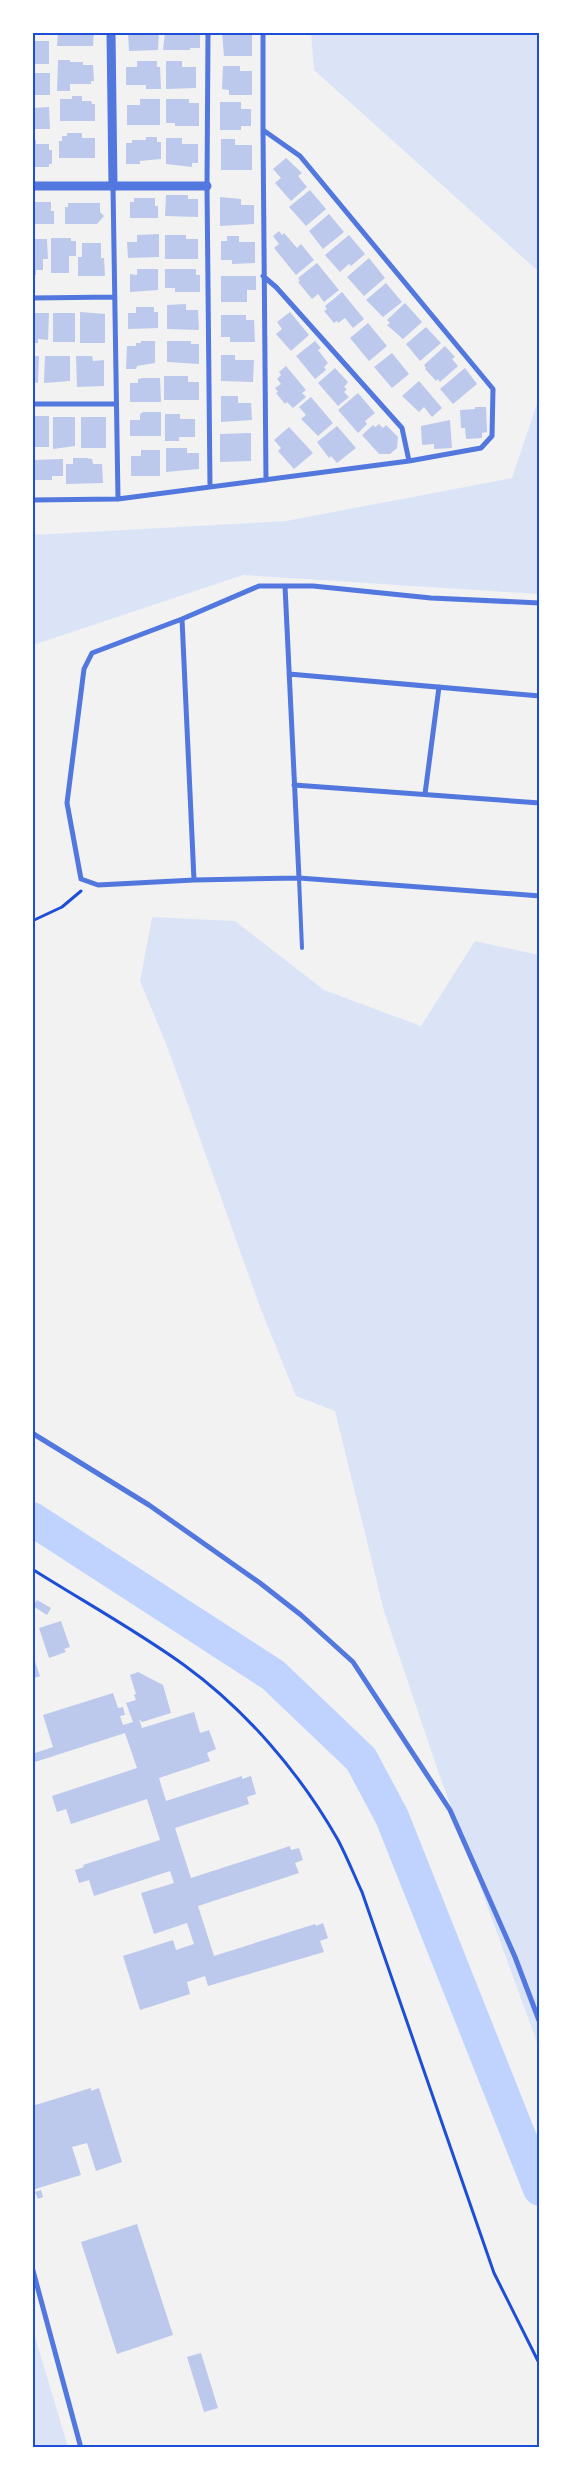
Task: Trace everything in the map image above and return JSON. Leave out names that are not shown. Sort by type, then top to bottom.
[{"type":"street","points":[[111,32],[118,499]]},
{"type":"street","points":[[208,32],[207,186],[210,486]]},
{"type":"street","points":[[263,32],[263,276],[266,480]]},
{"type":"street","points":[[32,500],[118,499],[409,461],[481,448],[492,436],[493,389],[300,156],[263,130]]},
{"type":"street","points":[[32,186],[207,186]]},
{"type":"street","points":[[263,276],[282,294],[402,428],[409,461]]},
{"type":"street","points":[[32,298],[114,297]]},
{"type":"street","points":[[32,404],[116,404]]},
{"type":"street","points":[[540,603],[430,598],[313,586],[259,586],[182,619],[92,653],[84,668],[67,802],[81,879],[98,885],[194,880],[299,878],[540,896]]},
{"type":"street","points":[[285,586],[299,878]]},
{"type":"street","points":[[182,619],[194,880]]},
{"type":"street","points":[[289,674],[540,696]]},
{"type":"street","points":[[425,794],[439,687]]},
{"type":"street","points":[[294,785],[540,803]]},
{"type":"street","points":[[32,1433],[149,1505],[260,1583],[301,1615],[353,1662],[450,1810],[515,1957],[540,2023]]},
{"type":"street","points":[[32,2267],[80,2448]]},
{"type":"lane","points":[[299,878],[302,948]]},
{"type":"path","points":[[32,921],[62,907],[91,882]]},
{"type":"path","points":[[32,1569],[184,1664],[232,1706],[279,1754],[314,1802],[338,1841],[362,1892],[494,2273],[540,2365]]},
{"type":"shaded area","points":[[311,33],[539,33],[539,272],[314,70]]},
{"type":"shaded area","points":[[539,398],[539,594],[243,575],[33,645],[33,535],[286,521],[512,478]]},
{"type":"shaded area","points":[[152,917],[235,921],[324,990],[421,1026],[475,941],[539,955],[539,2048],[438,1771],[384,1611],[335,1411],[296,1396],[260,1307],[167,1046],[140,981]]},
{"type":"shaded area","points":[[33,2330],[68,2447],[33,2447]]},
{"type":"building","points":[[58,32],[94,32],[93,46],[57,46]]},
{"type":"building","points":[[128,32],[159,32],[158,50],[129,51]]},
{"type":"building","points":[[165,32],[200,32],[200,48],[163,50]]},
{"type":"building","points":[[222,32],[252,35],[252,56],[224,56]]},
{"type":"building","points":[[32,41],[49,41],[49,64],[32,64]]},
{"type":"building","points":[[58,60],[70,60],[70,62],[83,62],[83,65],[93,65],[94,81],[91,81],[91,84],[70,84],[70,91],[57,91]]},
{"type":"building","points":[[137,61],[157,61],[157,67],[160,67],[161,89],[146,89],[146,85],[126,85],[126,67],[137,67]]},
{"type":"building","points":[[166,61],[182,61],[182,67],[196,67],[196,88],[166,89]]},
{"type":"building","points":[[223,66],[240,66],[240,71],[252,71],[252,95],[229,95],[229,90],[222,89]]},
{"type":"building","points":[[32,73],[50,73],[50,95],[32,95]]},
{"type":"building","points":[[72,96],[82,96],[82,101],[91,101],[92,104],[95,104],[95,121],[60,121],[60,99],[72,99]]},
{"type":"building","points":[[140,99],[160,99],[160,125],[127,125],[127,105],[140,105]]},
{"type":"building","points":[[166,99],[189,99],[189,103],[199,103],[199,126],[175,126],[175,123],[166,123]]},
{"type":"building","points":[[220,102],[241,102],[241,109],[251,109],[251,126],[241,126],[241,130],[220,130]]},
{"type":"building","points":[[49,107],[50,129],[32,129],[32,108]]},
{"type":"building","points":[[67,133],[82,133],[82,138],[95,138],[95,158],[59,158],[59,141],[62,141],[62,136],[67,136]]},
{"type":"building","points":[[146,137],[157,137],[157,142],[161,142],[161,159],[140,161],[140,164],[126,164],[126,143],[132,143],[132,140],[146,140]]},
{"type":"building","points":[[166,138],[182,138],[182,144],[198,144],[198,163],[192,163],[192,167],[166,164]]},
{"type":"building","points":[[221,139],[235,139],[235,145],[252,145],[252,170],[221,170]]},
{"type":"building","points":[[32,140],[36,140],[36,144],[49,144],[49,150],[52,150],[52,164],[49,164],[49,167],[32,167]]},
{"type":"building","points":[[286,158],[302,173],[298,176],[307,187],[291,201],[275,183],[281,178],[273,169]]},
{"type":"building","points":[[310,190],[326,209],[306,226],[289,207]]},
{"type":"building","points":[[166,195],[188,195],[188,199],[198,199],[198,217],[165,216]]},
{"type":"building","points":[[220,197],[241,199],[241,205],[254,205],[254,224],[220,226]]},
{"type":"building","points":[[134,198],[155,198],[155,206],[158,206],[158,218],[130,218],[130,202],[134,202]]},
{"type":"building","points":[[32,202],[51,202],[51,211],[54,211],[54,224],[32,224]]},
{"type":"building","points":[[68,203],[100,203],[100,212],[104,216],[97,224],[65,224],[65,207],[68,207]]},
{"type":"building","points":[[329,214],[344,232],[323,249],[309,231]]},
{"type":"building","points":[[279,231],[282,235],[284,233],[297,248],[301,244],[314,260],[296,275],[274,248],[279,244],[273,236]]},
{"type":"building","points":[[159,234],[159,257],[128,258],[127,242],[137,242],[137,235]]},
{"type":"building","points":[[165,235],[186,235],[186,239],[198,239],[198,259],[165,259]]},
{"type":"building","points":[[349,235],[365,254],[351,266],[349,264],[340,272],[325,255]]},
{"type":"building","points":[[227,236],[239,236],[239,242],[255,242],[255,263],[232,264],[232,260],[221,260],[221,241],[227,241]]},
{"type":"building","points":[[51,238],[71,238],[71,241],[76,241],[76,256],[69,256],[69,273],[51,273]]},
{"type":"building","points":[[32,239],[47,239],[48,259],[43,259],[43,270],[36,270],[36,275],[32,275]]},
{"type":"building","points":[[82,243],[101,243],[101,258],[104,258],[105,276],[78,276],[78,257],[82,257]]},
{"type":"building","points":[[369,258],[385,278],[364,296],[347,277]]},
{"type":"building","points":[[317,263],[339,290],[324,302],[318,294],[312,299],[298,282],[300,281],[298,278]]},
{"type":"building","points":[[137,269],[158,269],[158,290],[130,292],[130,274],[137,275]]},
{"type":"building","points":[[165,269],[196,269],[196,275],[200,275],[200,292],[175,292],[175,288],[165,288]]},
{"type":"building","points":[[221,276],[256,276],[256,290],[247,290],[247,302],[221,302]]},
{"type":"building","points":[[386,283],[402,302],[383,317],[366,300]]},
{"type":"building","points":[[342,292],[364,319],[353,328],[345,318],[338,323],[337,321],[334,323],[324,311],[327,309],[325,306]]},
{"type":"building","points":[[405,303],[422,322],[403,339],[387,325],[390,323],[387,320]]},
{"type":"building","points":[[186,304],[186,310],[198,310],[199,330],[167,329],[167,305]]},
{"type":"building","points":[[136,307],[154,307],[154,312],[158,312],[158,328],[128,329],[128,313],[136,313]]},
{"type":"building","points":[[80,312],[105,314],[105,343],[80,343]]},
{"type":"building","points":[[290,312],[309,335],[291,351],[276,334],[282,329],[277,322]]},
{"type":"building","points":[[32,313],[49,313],[48,340],[38,339],[38,343],[32,343]]},
{"type":"building","points":[[53,313],[75,313],[75,342],[53,342]]},
{"type":"building","points":[[221,315],[246,315],[246,320],[254,320],[255,342],[230,342],[230,337],[221,337]]},
{"type":"building","points":[[368,323],[387,346],[369,361],[350,338]]},
{"type":"building","points":[[426,327],[441,343],[420,361],[406,344]]},
{"type":"building","points":[[141,341],[155,341],[155,363],[137,366],[136,369],[126,369],[127,346],[136,346],[136,343],[141,343]]},
{"type":"building","points":[[167,341],[191,341],[191,344],[199,344],[199,364],[167,362]]},
{"type":"building","points":[[315,341],[321,348],[318,350],[328,363],[324,367],[326,370],[315,379],[296,356]]},
{"type":"building","points":[[445,346],[455,357],[452,359],[458,366],[440,382],[438,379],[436,381],[425,369],[424,365]]},
{"type":"building","points":[[392,353],[409,374],[392,388],[374,367]]},
{"type":"building","points":[[221,355],[235,355],[235,360],[254,360],[253,382],[221,381]]},
{"type":"building","points":[[32,356],[39,356],[38,383],[32,382]]},
{"type":"building","points":[[45,356],[70,356],[70,381],[44,383]]},
{"type":"building","points":[[76,356],[92,356],[93,361],[104,360],[104,386],[77,387]]},
{"type":"building","points":[[286,366],[306,390],[302,393],[306,397],[293,408],[287,402],[285,404],[276,393],[278,392],[275,388],[281,384],[277,379],[281,375],[279,372]]},
{"type":"building","points":[[335,368],[348,382],[344,387],[347,389],[344,392],[349,397],[338,406],[318,383]]},
{"type":"building","points":[[465,368],[477,384],[453,404],[440,389]]},
{"type":"building","points":[[164,376],[188,376],[188,382],[199,382],[199,400],[164,400]]},
{"type":"building","points":[[160,378],[161,402],[130,402],[130,383],[138,383],[138,379]]},
{"type":"building","points":[[419,381],[442,408],[432,417],[424,407],[419,412],[402,396]]},
{"type":"building","points":[[358,393],[375,413],[365,421],[367,424],[358,433],[338,410]]},
{"type":"building","points":[[221,396],[238,396],[238,403],[251,403],[252,420],[221,422]]},
{"type":"building","points":[[311,397],[333,423],[318,436],[301,419],[306,415],[299,407]]},
{"type":"building","points":[[475,407],[486,407],[487,432],[482,433],[482,438],[466,439],[465,428],[461,428],[460,410],[475,409]]},
{"type":"building","points":[[143,412],[161,412],[161,436],[130,436],[130,420],[140,420],[140,414]]},
{"type":"building","points":[[165,414],[180,414],[180,419],[195,419],[195,437],[179,437],[179,441],[165,441]]},
{"type":"building","points":[[32,416],[49,416],[49,447],[32,447]]},
{"type":"building","points":[[53,417],[75,417],[75,446],[53,449]]},
{"type":"building","points":[[81,417],[106,417],[106,448],[81,448]]},
{"type":"building","points":[[450,420],[452,448],[434,449],[434,444],[422,445],[421,426]]},
{"type":"building","points":[[379,424],[383,428],[386,425],[398,437],[397,448],[390,454],[379,454],[362,435],[373,425],[375,427]]},
{"type":"building","points":[[337,426],[356,448],[337,463],[331,456],[329,458],[317,442]]},
{"type":"building","points":[[289,427],[313,453],[294,469],[278,451],[281,448],[274,440]]},
{"type":"building","points":[[251,433],[251,461],[220,462],[220,434]]},
{"type":"building","points":[[166,448],[187,448],[187,453],[199,453],[199,469],[166,472]]},
{"type":"building","points":[[141,450],[160,450],[160,476],[131,476],[131,456],[141,456]]},
{"type":"building","points":[[73,458],[92,459],[93,464],[102,464],[103,483],[66,484],[66,464],[73,464]]},
{"type":"building","points":[[63,459],[63,476],[52,476],[52,480],[32,480],[33,460]]},
{"type":"building","points":[[37,1600],[51,1608],[47,1615],[33,1606]]},
{"type":"building","points":[[61,1621],[70,1647],[64,1649],[66,1652],[49,1658],[39,1628]]},
{"type":"building","points":[[32,1653],[40,1676],[32,1679]]},
{"type":"building","points":[[138,1672],[163,1685],[171,1713],[142,1722],[139,1719],[142,1728],[194,1712],[200,1733],[209,1730],[216,1749],[207,1753],[210,1761],[159,1778],[166,1801],[242,1776],[242,1779],[251,1776],[256,1794],[247,1797],[249,1804],[175,1828],[191,1878],[290,1846],[291,1850],[299,1848],[303,1860],[295,1863],[299,1873],[198,1906],[214,1956],[315,1924],[316,1926],[323,1923],[328,1938],[320,1941],[324,1952],[208,1986],[205,1976],[187,1982],[190,1994],[140,2010],[123,1956],[173,1940],[176,1950],[194,1944],[187,1923],[154,1934],[141,1893],[174,1883],[170,1871],[94,1896],[89,1880],[79,1883],[75,1870],[84,1867],[83,1865],[160,1840],[147,1799],[71,1824],[66,1809],[57,1812],[52,1796],[137,1768],[125,1733],[32,1763],[32,1754],[53,1747],[43,1715],[113,1693],[118,1708],[123,1707],[125,1715],[120,1716],[123,1725],[133,1722],[126,1703],[136,1700],[130,1675]]},
{"type":"building","points":[[91,2088],[91,2091],[99,2088],[122,2162],[96,2171],[87,2143],[72,2147],[81,2175],[32,2190],[32,2106]]},
{"type":"building","points":[[41,2190],[43,2197],[38,2199],[35,2192]]},
{"type":"building","points":[[137,2224],[173,2335],[117,2354],[81,2242]]},
{"type":"building","points":[[201,2353],[218,2408],[204,2412],[187,2357]]},
{"type":"waterway","points":[[32,1519],[273,1675],[361,1759],[392,1817],[540,2189]]}]
